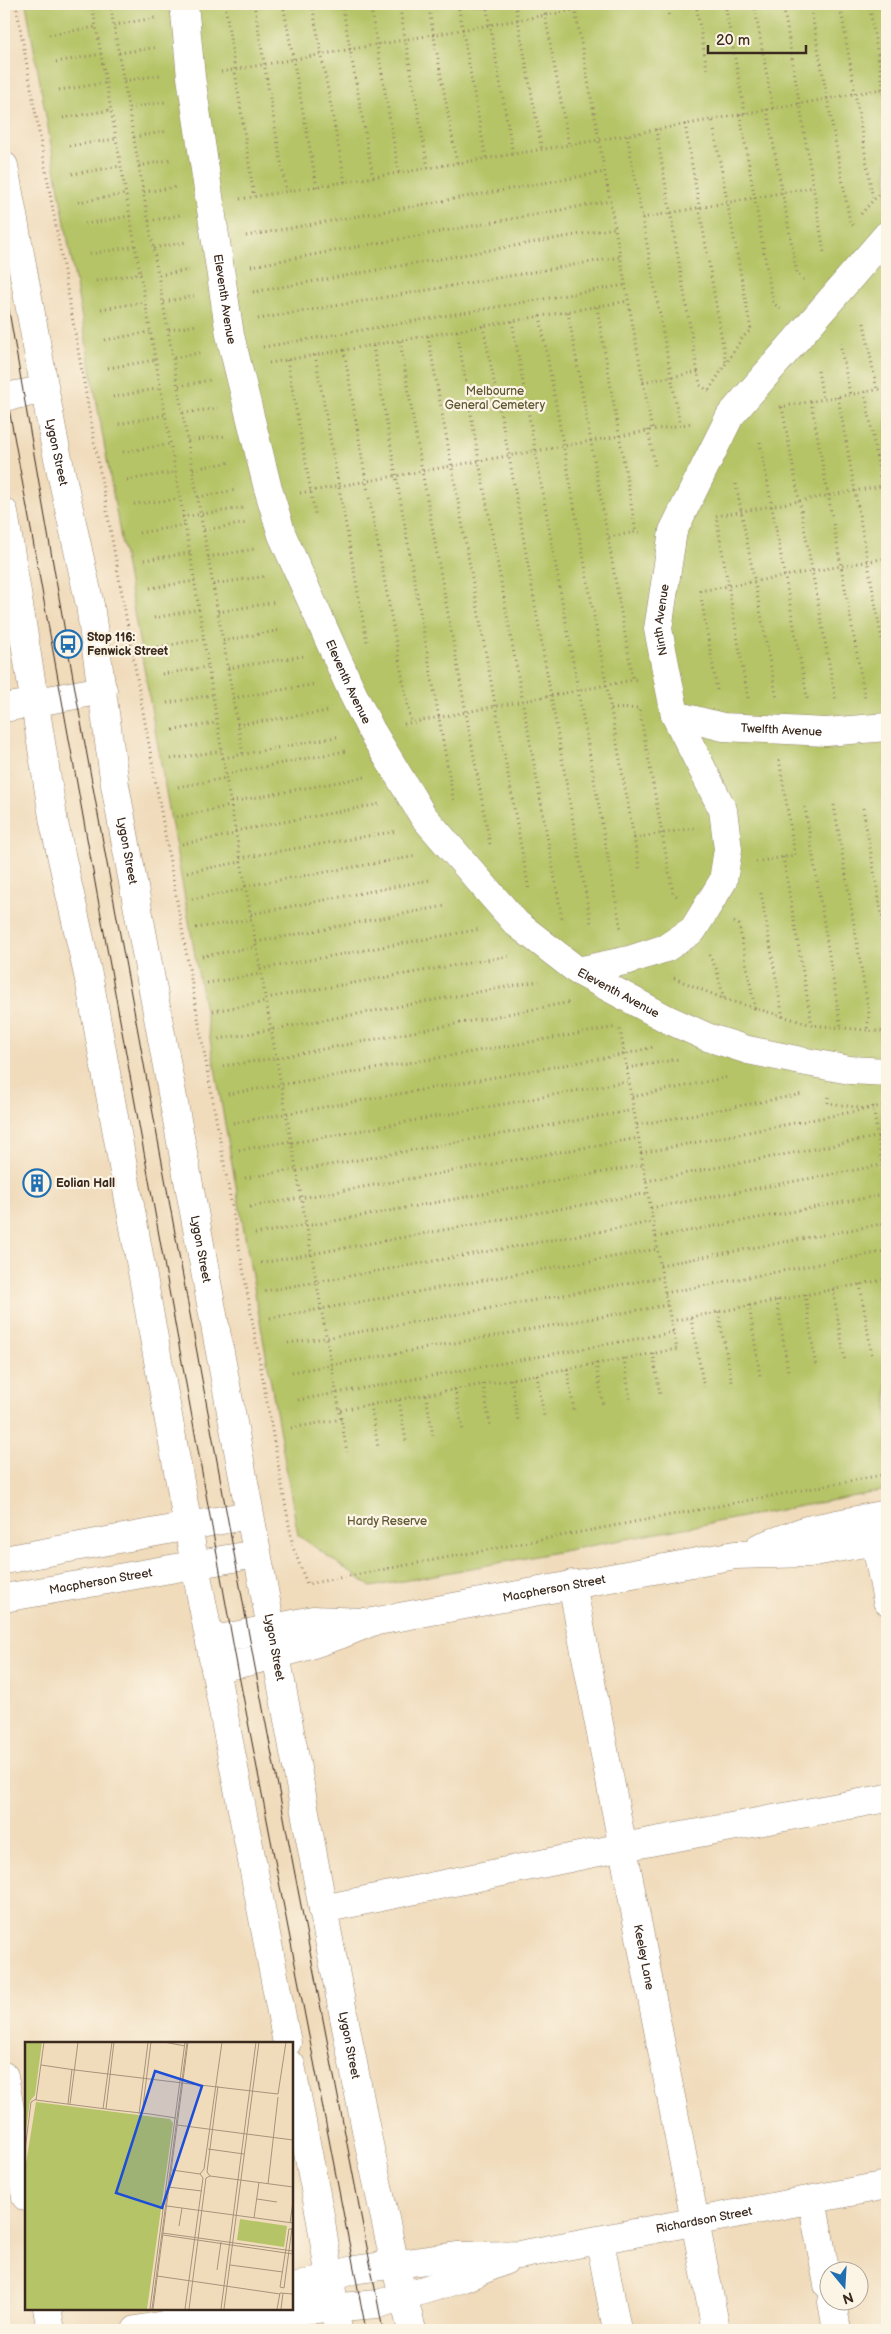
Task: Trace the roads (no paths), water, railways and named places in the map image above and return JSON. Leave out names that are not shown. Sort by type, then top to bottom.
[{"type":"street","name":"Eleventh Avenue","points":[[184,9],[188,41],[178,75],[209,204],[230,335],[258,458],[282,535],[358,706],[423,816],[516,923],[578,971],[667,1019],[707,1037],[766,1054],[850,1070],[877,1071]]},
{"type":"street","name":"Lygon Street","points":[[4,166],[44,390],[90,605],[115,785],[322,1909],[367,2135],[395,2265],[412,2330]]},
{"type":"street","name":"Ninth Avenue","points":[[578,971],[629,960],[666,948],[693,930],[724,881],[728,849],[723,810],[675,715],[658,630],[673,531],[722,405],[887,235]]},
{"type":"street","points":[[4,397],[44,390]]},
{"type":"street","points":[[4,512],[54,823],[90,984],[195,1564],[287,2042]]},
{"type":"street","points":[[4,708],[103,690]]},
{"type":"street","name":"Twelfth Avenue","points":[[675,715],[723,726],[769,729],[826,732],[887,728]]},
{"type":"street","points":[[4,1560],[249,1515]]},
{"type":"street","points":[[880,1528],[887,1601]]},
{"type":"street","name":"Macpherson Street","points":[[215,1668],[275,1656],[316,1644],[372,1622],[735,1555],[807,1530],[880,1528]]},
{"type":"street","name":"Macpherson Street","points":[[4,1598],[256,1554]]},
{"type":"street","name":"Keeley Lane","points":[[572,1584],[716,2330]]},
{"type":"street","name":"Macpherson Street","points":[[210,1641],[313,1620],[372,1622]]},
{"type":"street","points":[[322,1909],[623,1847],[887,1798]]},
{"type":"street","points":[[202,2318],[336,2319],[292,2070]]},
{"type":"street","points":[[4,2076],[25,2192]]},
{"type":"street","name":"Richardson Street","points":[[330,2277],[353,2270],[457,2256],[519,2255],[887,2185]]},
{"type":"street","points":[[812,2200],[824,2262]]},
{"type":"street","points":[[600,2241],[617,2330]]},
{"type":"street","name":"Richardson Street","points":[[336,2319],[463,2278],[519,2255]]},
{"type":"street","points":[[292,2289],[330,2277]]},
{"type":"street","points":[[47,2309],[51,2330]]},
{"type":"street","points":[[139,2330],[202,2318],[229,2309]]},
{"type":"street","points":[[834,2312],[837,2330]]},
{"type":"tram line","points":[[4,282],[76,695],[254,1662],[383,2330]]},
{"type":"tram line","points":[[4,381],[237,1665],[366,2330]]},
{"type":"place","name":"Stop 116: Fenwick Street","points":[[68,644]]},
{"type":"place","name":"Eolian Hall","points":[[37,1183]]},
{"type":"park label","name":"Melbourne General Cemetery","points":[[495,398]]},
{"type":"park label","name":"Hardy Reserve","points":[[387,1521]]}]
